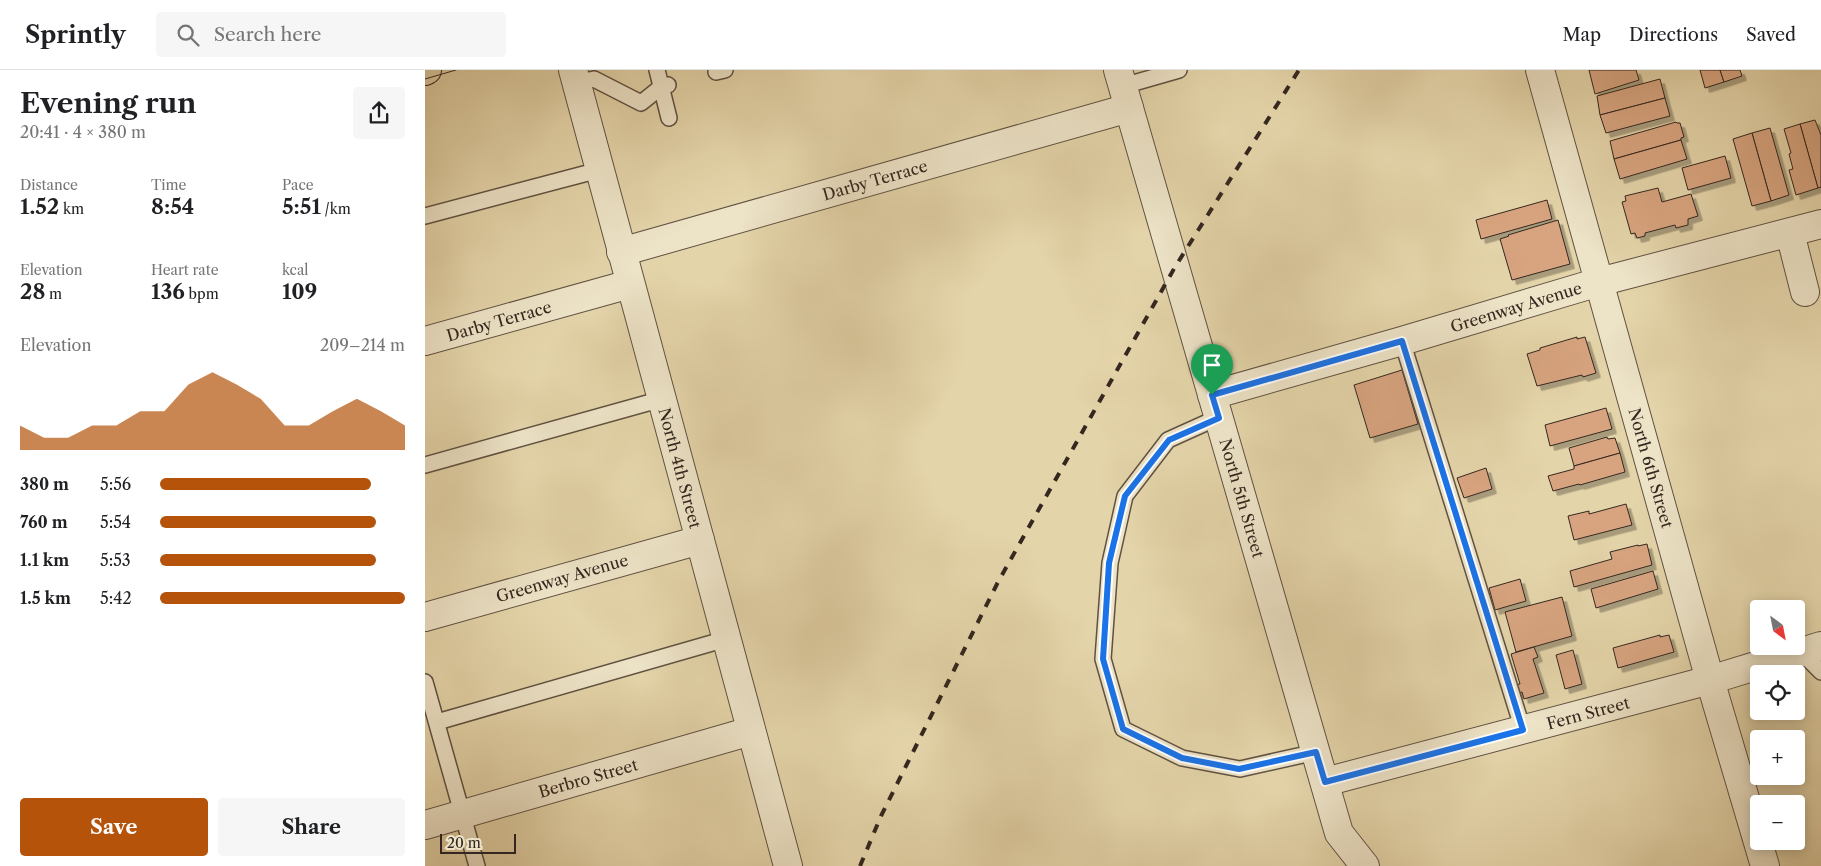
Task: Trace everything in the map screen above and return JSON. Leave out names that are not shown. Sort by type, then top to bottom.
[{"type":"street","name":"North 6th Street","points":[[1540,70],[1710,680],[1765,866]]},
{"type":"street","name":"North 4th Street","points":[[585,76],[599,170],[788,866]]},
{"type":"street","name":"Darby Terrace","points":[[621,252],[1123,88]]},
{"type":"street","name":"North 5th Street","points":[[1123,88],[1339,833],[1365,866]]},
{"type":"street","name":"Greenway Avenue","points":[[1216,406],[1402,341],[1599,282],[1821,224]]},
{"type":"street","points":[[1789,233],[1805,292]]},
{"type":"street","name":"Darby Terrace","points":[[425,341],[630,284]]},
{"type":"street","name":"Greenway Avenue","points":[[425,617],[700,540]]},
{"type":"street","name":"Fern Street","points":[[1325,782],[1710,680],[1811,649]]},
{"type":"street","name":"Berbro Street","points":[[425,826],[751,731]]},
{"type":"lane","points":[[657,70],[665,86],[669,118]]},
{"type":"lane","points":[[1123,88],[1179,70]]},
{"type":"lane","points":[[585,76],[641,103],[665,86]]},
{"type":"lane","points":[[425,216],[599,170]]},
{"type":"lane","points":[[1402,341],[1523,730]]},
{"type":"lane","points":[[425,465],[661,399]]},
{"type":"lane","points":[[1216,406],[1169,440],[1125,496],[1109,563],[1103,659],[1123,729],[1182,758],[1239,769],[1316,752]]},
{"type":"lane","points":[[437,722],[726,638]]},
{"type":"lane","points":[[1811,649],[1821,672]]},
{"type":"lane","points":[[425,682],[477,866]]},
{"type":"building","points":[[1589,70],[1636,70],[1639,80],[1595,94]]},
{"type":"building","points":[[1700,70],[1720,70],[1724,82],[1705,88]]},
{"type":"building","points":[[1720,70],[1740,70],[1742,76],[1724,82]]},
{"type":"building","points":[[1660,79],[1665,98],[1600,115],[1597,96]]},
{"type":"building","points":[[1665,98],[1670,116],[1606,133],[1600,115]]},
{"type":"building","points":[[1815,120],[1821,135],[1821,187],[1818,188],[1800,124]]},
{"type":"building","points":[[1676,122],[1680,123],[1684,137],[1681,140],[1614,159],[1610,141]]},
{"type":"building","points":[[1800,124],[1818,188],[1796,195],[1789,170],[1793,169],[1789,154],[1791,153],[1784,129]]},
{"type":"building","points":[[1770,128],[1789,195],[1771,201],[1752,133]]},
{"type":"building","points":[[1752,133],[1771,201],[1752,206],[1733,139]]},
{"type":"building","points":[[1681,140],[1687,159],[1620,179],[1614,159]]},
{"type":"building","points":[[1725,156],[1731,178],[1688,190],[1682,168]]},
{"type":"building","points":[[1658,188],[1662,202],[1691,194],[1698,216],[1688,219],[1688,225],[1676,228],[1675,225],[1645,233],[1645,236],[1637,238],[1635,233],[1631,234],[1622,202],[1626,201],[1625,196]]},
{"type":"building","points":[[1547,200],[1552,219],[1481,239],[1476,220]]},
{"type":"building","points":[[1558,220],[1570,264],[1512,280],[1500,239]]},
{"type":"building","points":[[1577,337],[1577,339],[1585,337],[1596,373],[1537,386],[1527,354]]},
{"type":"building","points":[[1402,370],[1418,424],[1370,438],[1354,385]]},
{"type":"building","points":[[1606,408],[1612,429],[1550,446],[1545,425]]},
{"type":"building","points":[[1607,437],[1608,439],[1615,438],[1620,453],[1574,466],[1569,448]]},
{"type":"building","points":[[1620,453],[1625,472],[1553,491],[1548,476],[1574,469],[1574,466]]},
{"type":"building","points":[[1486,468],[1492,489],[1464,498],[1457,478]]},
{"type":"building","points":[[1626,504],[1632,525],[1574,540],[1568,516],[1589,511],[1589,514]]},
{"type":"building","points":[[1647,544],[1652,565],[1574,587],[1570,571],[1612,559],[1610,552]]},
{"type":"building","points":[[1653,571],[1658,589],[1596,608],[1591,589]]},
{"type":"building","points":[[1520,579],[1526,601],[1495,610],[1489,588]]},
{"type":"building","points":[[1562,597],[1572,636],[1516,652],[1505,612]]},
{"type":"building","points":[[1660,635],[1660,637],[1669,635],[1674,652],[1618,668],[1613,648]]},
{"type":"building","points":[[1534,647],[1538,657],[1533,659],[1544,693],[1524,699],[1522,692],[1517,694],[1514,685],[1520,684],[1511,654]]},
{"type":"building","points":[[1573,650],[1582,684],[1565,689],[1556,655]]},
{"type":"tram line","points":[[425,79],[456,70]]},
{"type":"railway","points":[[860,866],[881,816],[998,582],[1175,267],[1299,70]]},
{"type":"route","points":[[1402,341],[1523,730],[1325,782],[1316,752],[1239,769],[1182,758],[1123,729],[1103,659],[1109,563],[1125,496],[1169,440],[1219,418],[1212,395],[1402,341]]}]
